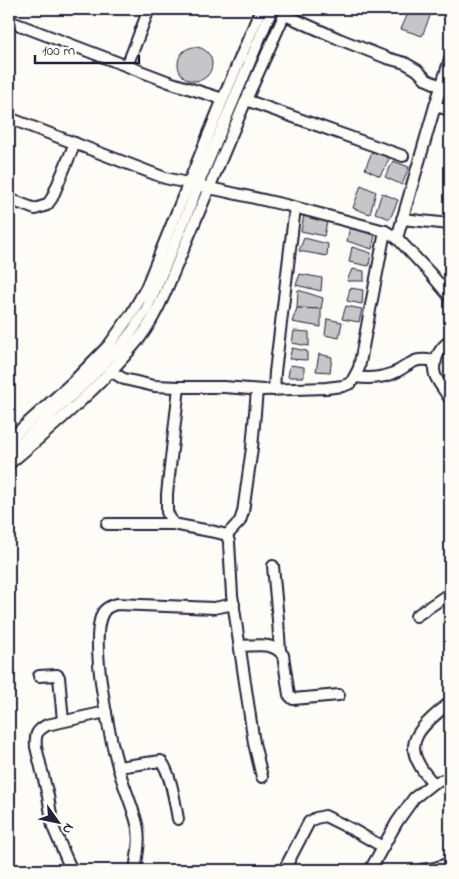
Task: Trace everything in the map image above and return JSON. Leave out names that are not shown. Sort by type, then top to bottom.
[{"type":"street","points":[[127,66],[149,9]]},
{"type":"street","points":[[9,452],[88,380],[120,347],[146,310],[187,214],[193,184],[223,99],[261,9]]},
{"type":"street","points":[[9,440],[75,380],[109,345],[132,313],[146,288],[272,9]]},
{"type":"street","points":[[9,464],[53,426],[110,371],[139,338],[154,315],[166,292],[246,100],[286,12],[339,39],[405,63],[417,70],[428,80],[442,86]]},
{"type":"street","points":[[9,21],[169,82],[223,99]]},
{"type":"street","points":[[397,238],[450,59]]},
{"type":"street","points":[[246,100],[403,156]]},
{"type":"street","points":[[435,106],[450,110]]},
{"type":"street","points":[[9,118],[165,178],[385,231],[397,238],[450,297]]},
{"type":"street","points":[[9,199],[35,208],[47,205],[52,198],[75,143]]},
{"type":"street","points":[[274,390],[295,208]]},
{"type":"street","points":[[402,219],[450,224]]},
{"type":"street","points":[[110,371],[124,379],[154,386],[224,386],[274,390],[343,386],[352,383],[359,368],[385,231]]},
{"type":"street","points":[[450,341],[440,350],[434,373],[450,399]]},
{"type":"street","points":[[355,377],[383,377],[413,362],[420,360],[436,361]]},
{"type":"street","points":[[172,524],[167,512],[167,494],[179,387]]},
{"type":"street","points":[[227,535],[240,521],[244,512],[257,390]]},
{"type":"street","points":[[107,524],[172,524],[227,535]]},
{"type":"street","points":[[227,535],[234,604],[254,743],[262,777]]},
{"type":"street","points":[[273,566],[280,651]]},
{"type":"street","points":[[416,616],[450,593]]},
{"type":"street","points":[[135,870],[138,826],[118,766],[101,688],[98,652],[99,627],[104,610],[117,604],[214,608],[234,604]]},
{"type":"street","points":[[240,646],[272,646],[280,651],[283,655],[289,695],[293,699],[339,695]]},
{"type":"street","points":[[40,676],[57,675],[59,677],[63,722]]},
{"type":"street","points":[[433,783],[418,764],[413,749],[414,740],[422,728],[450,702]]},
{"type":"street","points":[[72,870],[53,827],[35,739],[40,728],[47,725],[106,712]]},
{"type":"street","points":[[118,766],[161,761],[168,775],[178,819]]},
{"type":"street","points":[[371,870],[397,822],[414,798],[433,783],[450,778]]},
{"type":"street","points":[[284,870],[310,822],[316,818],[325,816],[383,847]]},
{"type":"street","points":[[421,870],[450,864]]},
{"type":"building","points":[[410,9],[433,9],[422,36],[401,29]]},
{"type":"building","points":[[195,47],[207,52],[212,64],[207,76],[195,81],[183,76],[178,64],[183,52]]},
{"type":"building","points":[[372,152],[390,157],[380,176],[365,169]]},
{"type":"building","points":[[393,161],[409,167],[402,185],[385,177]]},
{"type":"building","points":[[361,185],[376,192],[370,214],[353,208]]},
{"type":"building","points":[[382,193],[398,200],[390,219],[375,213]]},
{"type":"building","points":[[304,215],[327,222],[324,236],[301,231]]},
{"type":"building","points":[[350,226],[375,235],[372,249],[347,241]]},
{"type":"building","points":[[304,238],[328,244],[327,256],[299,251]]},
{"type":"building","points":[[352,247],[371,253],[369,266],[349,262]]},
{"type":"building","points":[[352,269],[364,271],[364,281],[347,281]]},
{"type":"building","points":[[300,274],[322,278],[321,291],[296,285]]},
{"type":"building","points":[[350,288],[363,290],[362,304],[347,301]]},
{"type":"building","points":[[298,290],[323,298],[321,309],[297,308]]},
{"type":"building","points":[[346,306],[362,309],[359,322],[342,319]]},
{"type":"building","points":[[297,308],[321,309],[321,327],[292,322]]},
{"type":"building","points":[[327,319],[342,322],[339,338],[325,335]]},
{"type":"building","points":[[294,331],[309,332],[309,346],[292,343]]},
{"type":"building","points":[[292,348],[307,351],[307,360],[289,359]]},
{"type":"building","points":[[319,354],[332,357],[330,372],[316,371]]},
{"type":"building","points":[[290,365],[304,367],[304,377],[288,377]]}]
